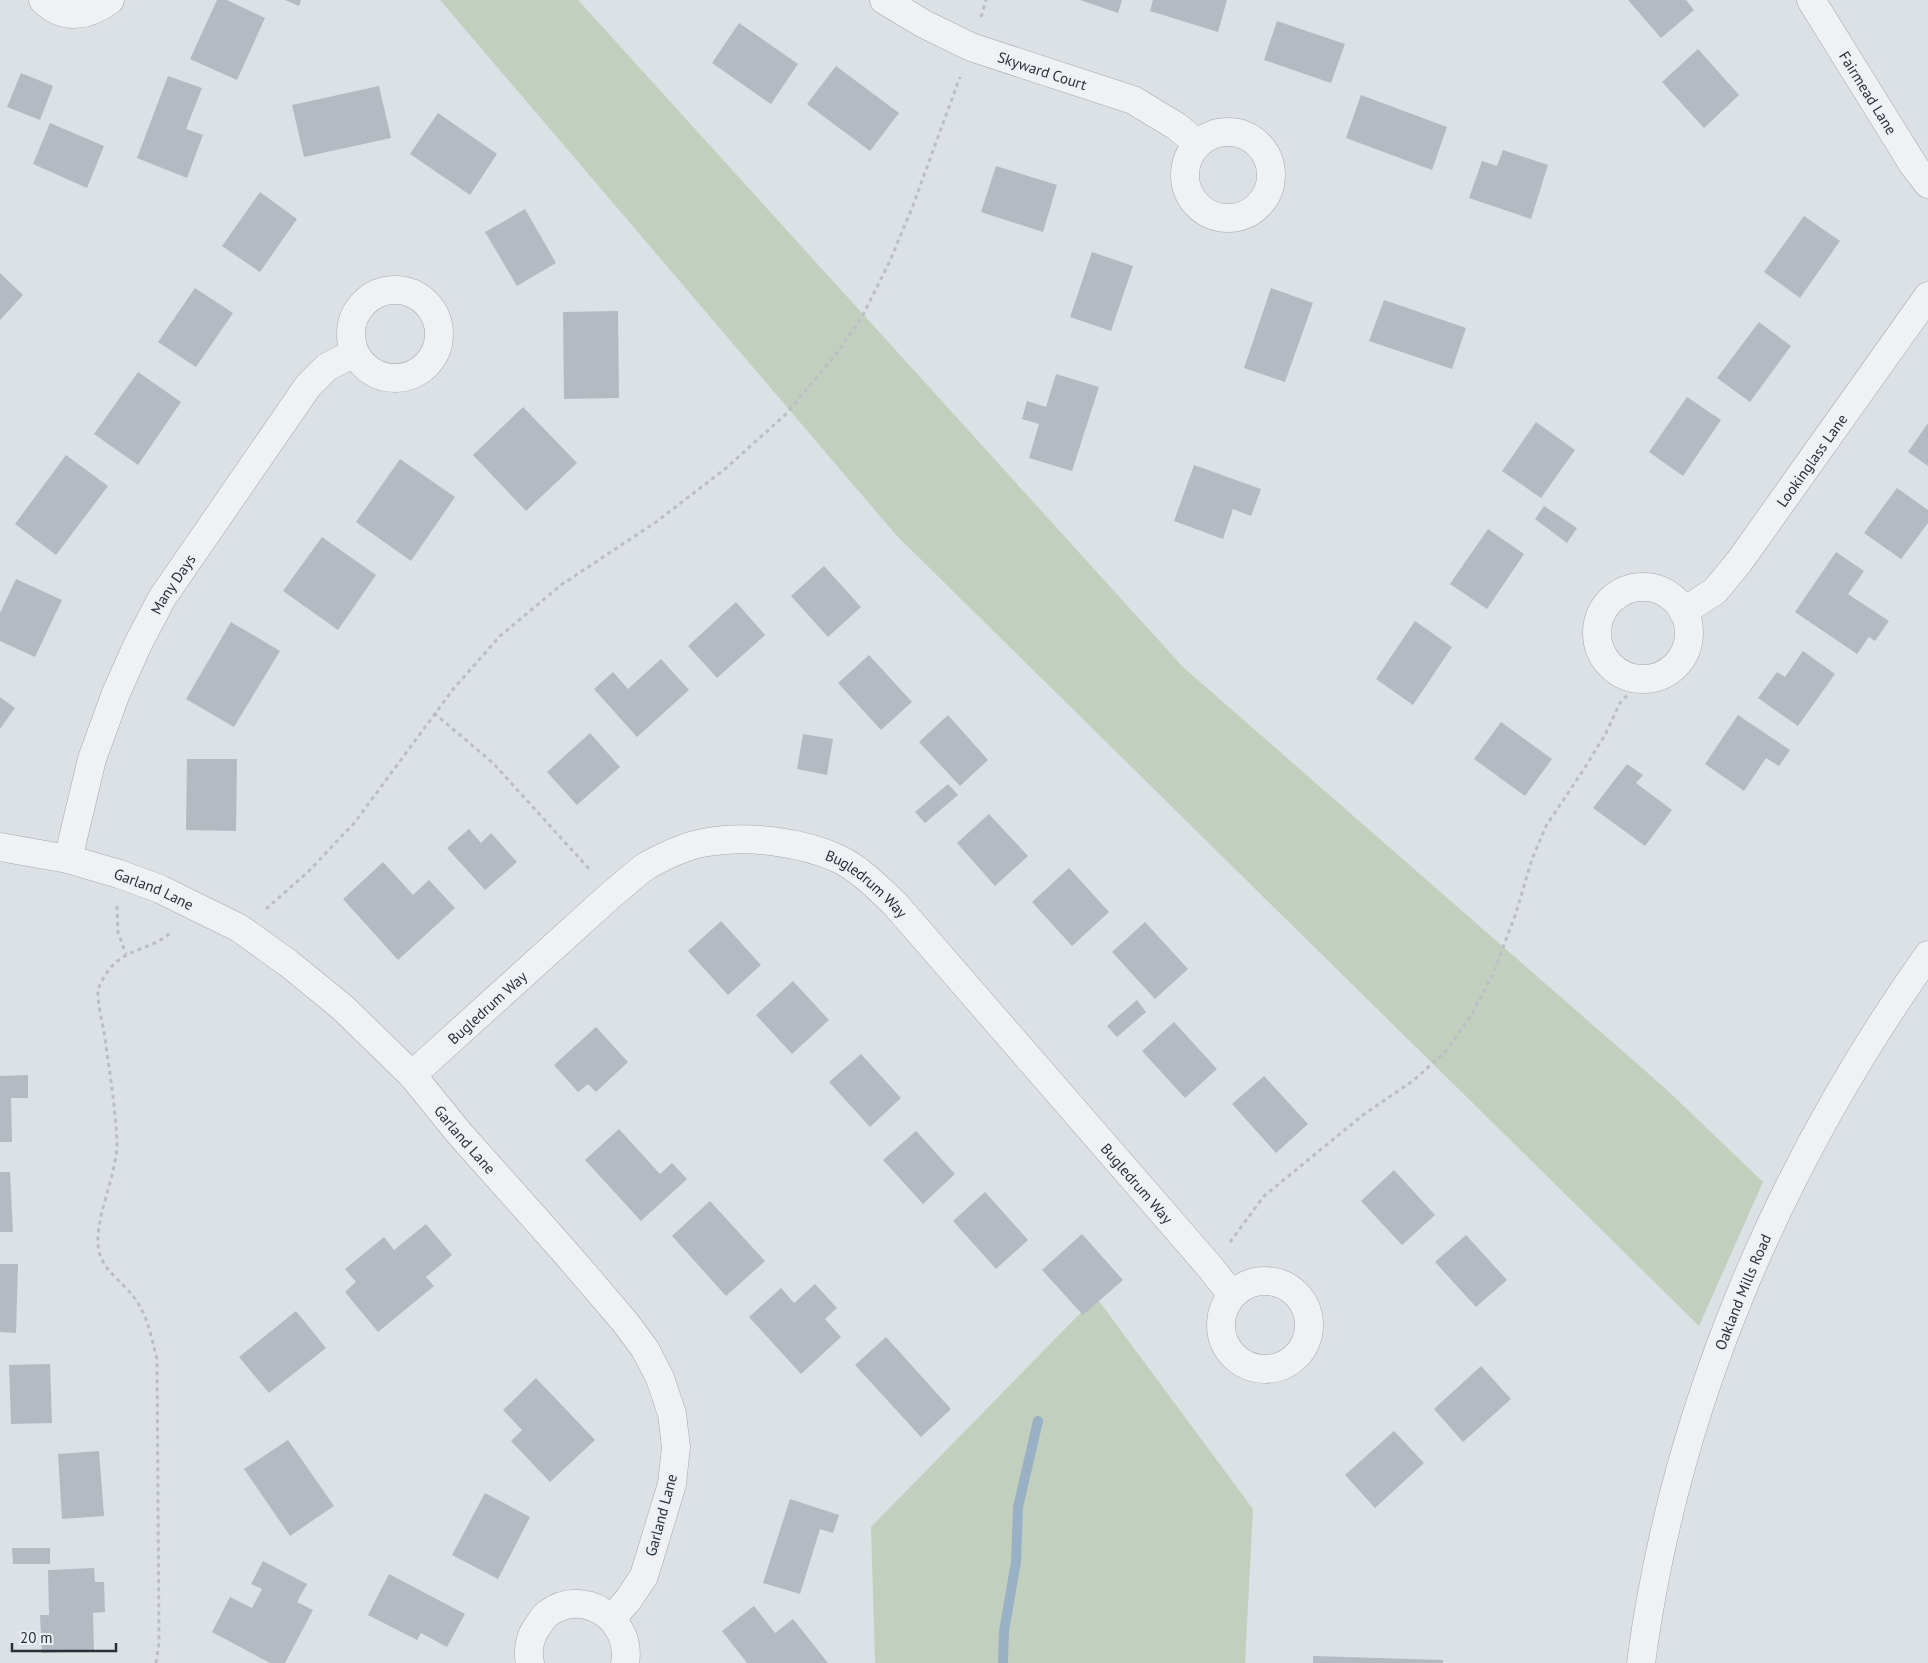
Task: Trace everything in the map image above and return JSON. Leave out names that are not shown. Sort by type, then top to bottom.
[{"type":"street","points":[[43,0],[50,7],[69,14],[86,14],[99,9],[110,0]]},
{"type":"street","name":"Skyward Court","points":[[884,0],[924,24],[971,46],[1133,100],[1176,126],[1197,143]]},
{"type":"street","name":"Fairmead Lane","points":[[1811,0],[1914,166],[1928,184]]},
{"type":"street","name":"Lookinglass Lane","points":[[1683,612],[1715,591],[1739,562],[1928,296]]},
{"type":"street","name":"Many Days","points":[[68,859],[98,740],[116,694],[162,598],[308,386],[327,367],[354,353]]},
{"type":"street","points":[[1642,587],[1659,590],[1674,600],[1683,612],[1688,628],[1687,646],[1675,666],[1660,676],[1642,679],[1623,675],[1606,661],[1597,642],[1598,620],[1608,602],[1625,590],[1642,587]]},
{"type":"street","name":"Bugledrum Way","points":[[412,1075],[612,894],[646,866],[675,852],[707,842],[740,839],[775,842],[809,848],[840,860],[867,878],[895,904],[1210,1267],[1232,1295]]},
{"type":"street","name":"Garland Lane","points":[[0,847],[68,859],[160,888],[239,928],[288,963],[342,1007],[412,1075],[459,1133],[566,1252],[625,1322],[645,1349],[660,1378],[672,1414],[676,1448],[672,1484],[644,1576],[628,1600],[612,1618]]},
{"type":"street","name":"Oakland Mills Road","points":[[1641,1663],[1648,1609],[1673,1491],[1709,1373],[1762,1243],[1800,1162],[1846,1080],[1928,955]]},
{"type":"street","points":[[530,1663],[529,1648],[533,1632],[547,1614],[564,1605],[578,1604],[596,1608],[612,1618],[624,1636],[627,1653],[625,1663]]},
{"type":"path","points":[[239,928],[273,904],[309,871],[355,822],[454,688],[500,636],[561,585],[656,522],[725,469],[785,415],[834,358],[862,317],[889,263],[912,208],[986,0]]},
{"type":"path","points":[[1210,1267],[1264,1196],[1363,1115],[1414,1080],[1446,1051],[1470,1017],[1493,974],[1516,913],[1532,859],[1546,826],[1605,735],[1620,703],[1642,679]]},
{"type":"path","points":[[434,714],[493,763],[612,894]]},
{"type":"path","points":[[119,874],[118,932],[126,954]]},
{"type":"path","points":[[156,1663],[159,1642],[157,1359],[147,1318],[133,1297],[113,1276],[100,1256],[97,1235],[112,1177],[117,1146],[115,1109],[98,990],[109,969],[126,954],[147,947],[166,937],[194,906]]},
{"type":"green space","points":[[440,0],[578,0],[1183,667],[1666,1089],[1763,1182],[1699,1326],[896,535]]},
{"type":"green space","points":[[1096,1297],[1253,1509],[1245,1663],[875,1663],[871,1527]]},
{"type":"building","points":[[217,0],[227,0],[265,18],[237,80],[190,59]]},
{"type":"building","points":[[285,0],[301,0],[299,6]]},
{"type":"building","points":[[1080,0],[1122,0],[1118,13]]},
{"type":"building","points":[[1153,0],[1227,0],[1218,32],[1150,11]]},
{"type":"building","points":[[1628,0],[1686,0],[1694,10],[1661,38]]},
{"type":"building","points":[[1277,21],[1345,44],[1331,83],[1264,60]]},
{"type":"building","points":[[739,23],[798,64],[771,104],[712,63]]},
{"type":"building","points":[[1698,49],[1739,95],[1704,128],[1662,82]]},
{"type":"building","points":[[836,66],[899,113],[870,151],[807,104]]},
{"type":"building","points":[[21,73],[53,86],[40,120],[7,107]]},
{"type":"building","points":[[168,76],[202,88],[186,129],[203,135],[187,178],[137,158]]},
{"type":"building","points":[[379,86],[391,138],[304,157],[292,105]]},
{"type":"building","points":[[1361,95],[1447,127],[1432,170],[1346,138]]},
{"type":"building","points":[[438,113],[497,154],[470,195],[410,154]]},
{"type":"building","points":[[50,123],[104,146],[87,188],[33,164]]},
{"type":"building","points":[[1503,150],[1548,165],[1531,219],[1469,198],[1482,161],[1497,166]]},
{"type":"building","points":[[996,166],[1057,185],[1043,232],[981,212]]},
{"type":"building","points":[[260,192],[297,219],[260,272],[222,246]]},
{"type":"building","points":[[525,209],[556,263],[517,286],[485,232]]},
{"type":"building","points":[[1804,216],[1840,241],[1800,298],[1764,272]]},
{"type":"building","points":[[1092,252],[1133,266],[1111,331],[1070,317]]},
{"type":"building","points":[[0,273],[23,295],[0,320]]},
{"type":"building","points":[[195,288],[233,313],[196,367],[158,342]]},
{"type":"building","points":[[1271,288],[1313,303],[1285,382],[1244,368]]},
{"type":"building","points":[[1384,300],[1466,328],[1452,369],[1369,341]]},
{"type":"building","points":[[618,311],[619,398],[564,399],[563,312]]},
{"type":"building","points":[[1759,322],[1791,346],[1750,402],[1717,378]]},
{"type":"building","points":[[138,372],[181,402],[138,465],[94,434]]},
{"type":"building","points":[[1056,374],[1099,387],[1072,471],[1029,458],[1039,424],[1022,419],[1027,401],[1046,407]]},
{"type":"building","points":[[1687,397],[1721,420],[1683,476],[1649,452]]},
{"type":"building","points":[[523,407],[577,463],[526,511],[473,455]]},
{"type":"building","points":[[1536,422],[1575,450],[1541,498],[1502,471]]},
{"type":"building","points":[[1928,423],[1928,466],[1908,452]]},
{"type":"building","points":[[66,455],[108,486],[56,555],[15,524]]},
{"type":"building","points":[[400,459],[455,497],[411,561],[356,522]]},
{"type":"building","points":[[1194,465],[1261,489],[1251,516],[1233,509],[1223,539],[1174,521]]},
{"type":"building","points":[[1897,488],[1928,510],[1928,523],[1901,559],[1864,533]]},
{"type":"building","points":[[1544,506],[1577,528],[1567,543],[1535,519]]},
{"type":"building","points":[[1488,529],[1524,554],[1487,609],[1450,584]]},
{"type":"building","points":[[322,537],[376,575],[338,630],[283,591]]},
{"type":"building","points":[[1836,552],[1864,571],[1848,594],[1889,621],[1875,641],[1869,637],[1857,654],[1795,612]]},
{"type":"building","points":[[824,566],[861,607],[828,637],[791,596]]},
{"type":"building","points":[[16,579],[62,600],[35,657],[0,641],[0,613]]},
{"type":"building","points":[[736,602],[765,635],[717,678],[688,646]]},
{"type":"building","points":[[1415,621],[1452,647],[1413,705],[1376,679]]},
{"type":"building","points":[[231,622],[280,651],[234,727],[186,699]]},
{"type":"building","points":[[1803,651],[1835,674],[1798,726],[1758,698],[1777,672],[1785,677]]},
{"type":"building","points":[[869,655],[912,702],[881,730],[838,683]]},
{"type":"building","points":[[661,659],[689,690],[637,737],[594,689],[613,672],[628,689]]},
{"type":"building","points":[[0,697],[15,708],[0,729]]},
{"type":"building","points":[[948,715],[988,760],[960,786],[919,742]]},
{"type":"building","points":[[1738,715],[1790,750],[1779,766],[1766,758],[1744,791],[1705,764]]},
{"type":"building","points":[[1501,722],[1552,759],[1525,796],[1474,759]]},
{"type":"building","points":[[590,733],[620,767],[577,805],[547,772]]},
{"type":"building","points":[[803,734],[833,739],[827,775],[797,769]]},
{"type":"building","points":[[187,759],[237,759],[236,831],[186,830]]},
{"type":"building","points":[[1627,764],[1643,775],[1636,783],[1672,810],[1645,846],[1593,808]]},
{"type":"building","points":[[948,784],[958,795],[925,823],[915,812]]},
{"type":"building","points":[[989,814],[1028,856],[995,886],[957,843]]},
{"type":"building","points":[[469,829],[481,843],[491,833],[517,862],[485,890],[447,848]]},
{"type":"building","points":[[383,862],[413,895],[429,880],[455,908],[398,960],[343,899]]},
{"type":"building","points":[[1069,868],[1109,912],[1072,946],[1032,902]]},
{"type":"building","points":[[721,921],[761,965],[728,995],[688,951]]},
{"type":"building","points":[[1145,922],[1188,969],[1155,999],[1112,952]]},
{"type":"building","points":[[793,981],[829,1020],[792,1054],[756,1015]]},
{"type":"building","points":[[1137,1000],[1146,1012],[1117,1037],[1107,1026]]},
{"type":"building","points":[[1174,1022],[1217,1069],[1185,1098],[1142,1051]]},
{"type":"building","points":[[596,1027],[628,1062],[596,1092],[588,1084],[578,1092],[554,1065]]},
{"type":"building","points":[[861,1054],[901,1098],[870,1127],[829,1082]]},
{"type":"building","points":[[28,1075],[28,1098],[11,1098],[12,1142],[0,1142],[0,1076]]},
{"type":"building","points":[[1264,1076],[1308,1124],[1276,1153],[1232,1104]]},
{"type":"building","points":[[619,1129],[660,1174],[672,1163],[687,1179],[641,1221],[585,1160]]},
{"type":"building","points":[[916,1131],[955,1174],[923,1204],[883,1160]]},
{"type":"building","points":[[1394,1170],[1435,1215],[1402,1245],[1361,1201]]},
{"type":"building","points":[[0,1172],[10,1172],[13,1232],[0,1232]]},
{"type":"building","points":[[985,1192],[1028,1240],[996,1269],[953,1221]]},
{"type":"building","points":[[710,1201],[765,1261],[726,1296],[672,1236]]},
{"type":"building","points":[[426,1224],[452,1255],[426,1277],[434,1286],[378,1332],[345,1292],[356,1282],[345,1269],[384,1237],[394,1250]]},
{"type":"building","points":[[1082,1234],[1123,1280],[1083,1315],[1042,1270]]},
{"type":"building","points":[[1466,1235],[1507,1280],[1476,1307],[1435,1262]]},
{"type":"building","points":[[0,1264],[18,1264],[16,1333],[0,1332]]},
{"type":"building","points":[[815,1284],[837,1308],[825,1319],[841,1337],[801,1374],[749,1317],[781,1288],[794,1303]]},
{"type":"building","points":[[296,1311],[326,1348],[269,1393],[239,1357]]},
{"type":"building","points":[[886,1337],[951,1409],[921,1437],[855,1365]]},
{"type":"building","points":[[50,1364],[52,1423],[11,1424],[9,1365]]},
{"type":"building","points":[[1481,1366],[1511,1399],[1463,1442],[1434,1409]]},
{"type":"building","points":[[536,1378],[595,1440],[550,1482],[511,1441],[522,1430],[503,1410]]},
{"type":"building","points":[[1394,1431],[1424,1463],[1375,1508],[1345,1475]]},
{"type":"building","points":[[288,1440],[334,1506],[290,1536],[244,1469]]},
{"type":"building","points":[[99,1451],[104,1516],[62,1519],[58,1454]]},
{"type":"building","points":[[485,1493],[530,1517],[498,1579],[452,1555]]},
{"type":"building","points":[[790,1499],[839,1515],[833,1533],[820,1529],[800,1594],[763,1583]]},
{"type":"building","points":[[12,1548],[50,1548],[50,1564],[13,1564]]},
{"type":"building","points":[[263,1561],[307,1584],[297,1602],[313,1610],[285,1663],[270,1663],[212,1632],[230,1597],[252,1608],[262,1589],[251,1584]]},
{"type":"building","points":[[94,1568],[95,1582],[104,1582],[105,1612],[93,1613],[94,1651],[42,1653],[40,1615],[49,1615],[48,1570]]},
{"type":"building","points":[[389,1574],[465,1614],[447,1647],[421,1633],[417,1640],[368,1615]]},
{"type":"building","points":[[754,1606],[775,1633],[793,1619],[828,1663],[747,1663],[722,1631]]},
{"type":"building","points":[[1313,1656],[1443,1660],[1443,1663],[1313,1663]]},
{"type":"waterway","points":[[1003,1663],[1004,1631],[1016,1562],[1018,1507],[1038,1421]]}]
